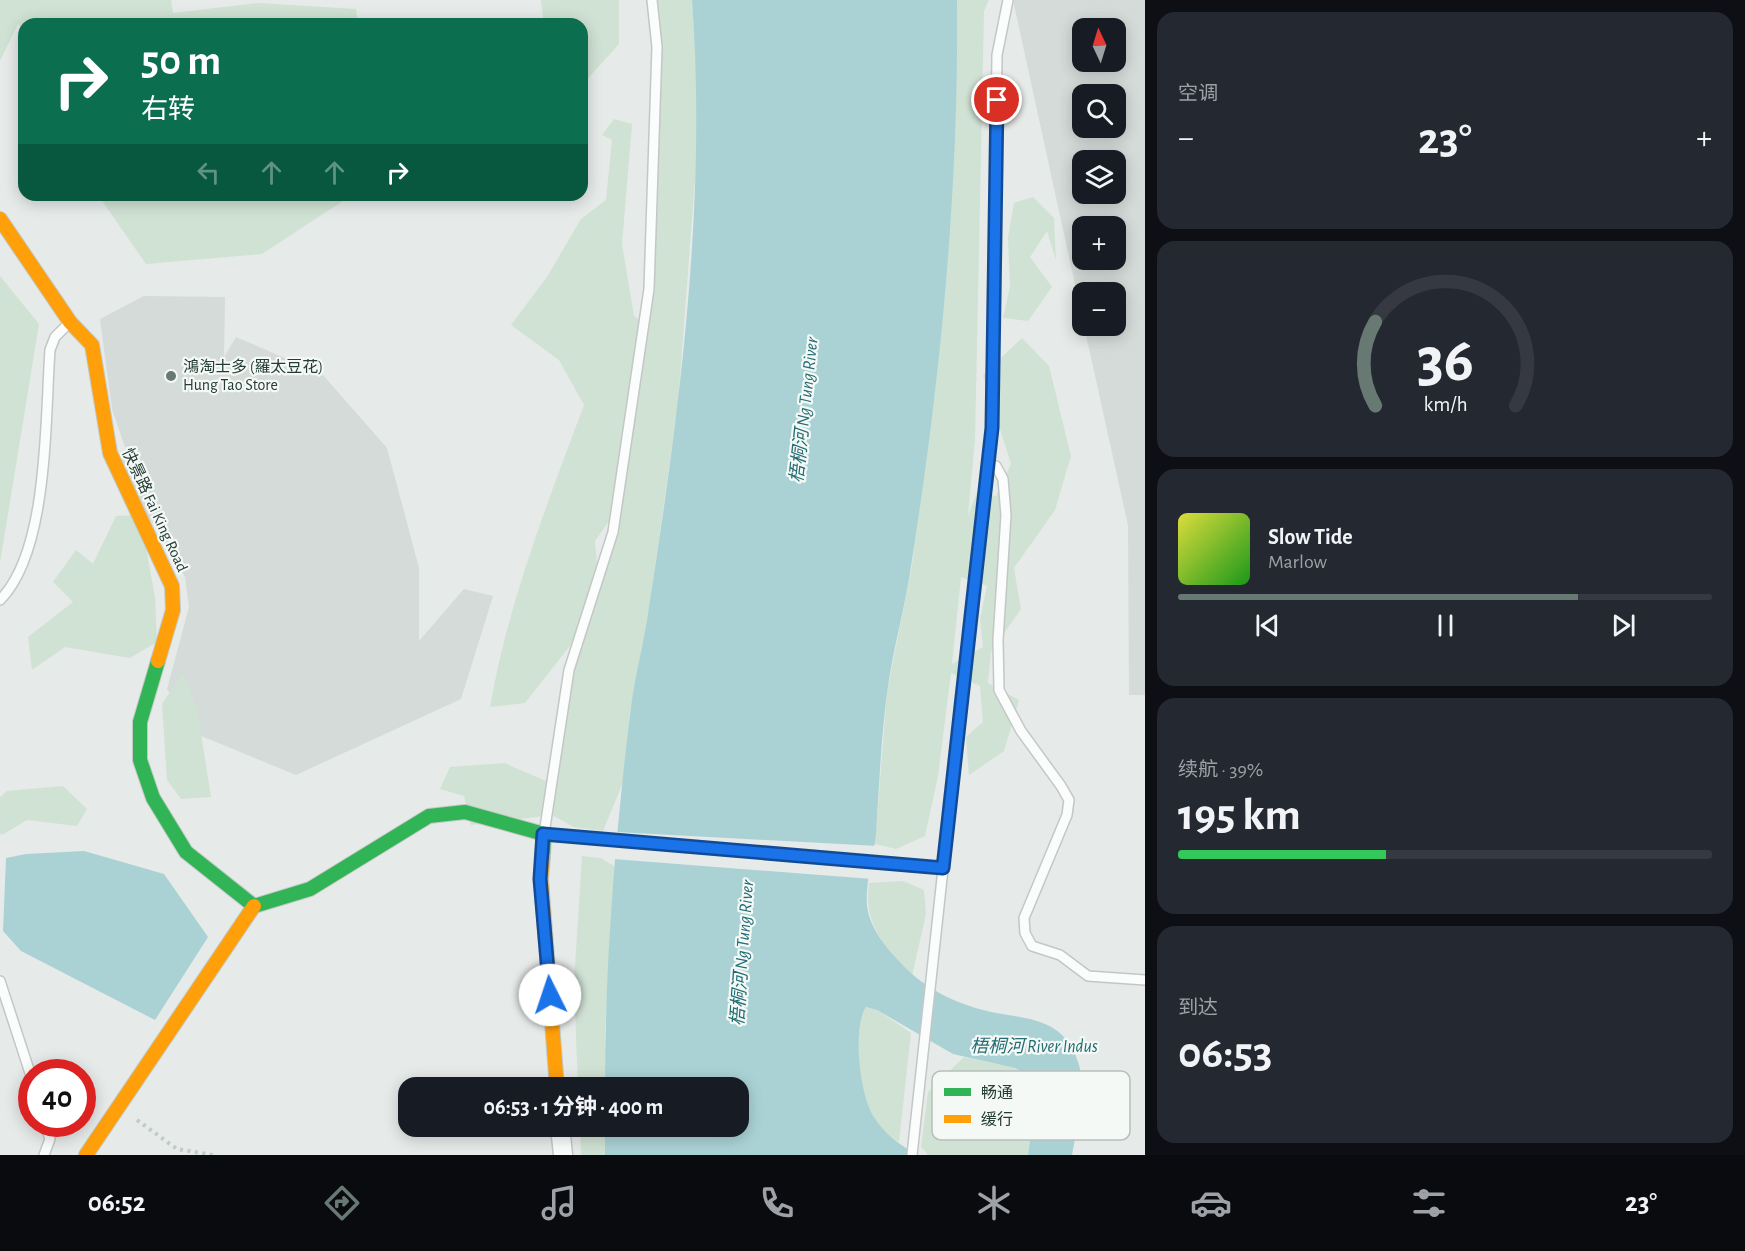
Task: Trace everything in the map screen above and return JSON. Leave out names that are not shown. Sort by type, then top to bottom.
[{"type":"street","name":"快景路 Fai King Road","points":[[0,219],[70,322],[92,345],[110,453],[172,586],[173,610],[140,722],[140,760],[153,798],[186,852],[254,906]]},
{"type":"street","points":[[86,1155],[254,906],[310,888],[429,816],[465,812],[543,834],[540,879],[556,1077]]},
{"type":"street","points":[[561,1137],[563,1155]]},
{"type":"lane","points":[[651,0],[657,47],[649,289],[614,532],[569,670],[543,834],[943,868]]},
{"type":"lane","points":[[912,1155],[988,463],[993,392],[997,55],[1008,0]]},
{"type":"lane","points":[[0,600],[19,571],[30,542],[39,504],[50,350],[55,337],[70,322]]},
{"type":"lane","points":[[988,463],[996,466],[1003,479],[1006,515],[998,640],[999,690],[1021,731],[1061,786],[1069,801],[1067,815],[1024,918],[1025,933],[1032,946],[1060,955],[1088,976],[1145,980]]},
{"type":"lane","points":[[0,981],[25,1059]]},
{"type":"lane","points":[[44,1155],[49,1137]]},
{"type":"path","points":[[119,1106],[177,1149],[213,1155]]},
{"type":"shaded area","points":[[1013,0],[1145,0],[1145,695],[1129,695],[1128,525],[1086,336],[1126,336],[1126,282],[1074,282]]},
{"type":"shaded area","points":[[144,296],[225,297],[224,357],[236,337],[322,374],[387,448],[419,568],[419,641],[464,589],[493,596],[461,699],[296,775],[199,735],[167,689],[189,607],[185,577],[114,459],[127,453],[112,409],[100,319]]},
{"type":"green space","points":[[0,0],[171,0],[173,13],[259,3],[356,9],[357,18],[18,18],[18,24],[0,61]]},
{"type":"green space","points":[[541,0],[619,0],[619,44],[588,78],[588,18],[543,18]]},
{"type":"green space","points":[[651,0],[692,0],[697,65],[697,153],[678,404],[649,610],[630,712],[624,780],[603,831],[574,827],[552,815],[471,825],[464,796],[440,789],[450,767],[504,763],[551,783],[580,633],[525,703],[490,707],[518,592],[584,405],[559,360],[511,325],[547,277],[581,219],[606,200],[612,140],[602,135],[614,119],[632,124],[622,244],[634,316],[643,323],[657,47]],"holes":[[[616,511],[598,576],[595,541]]]},
{"type":"green space","points":[[957,0],[989,0],[984,11],[975,439],[968,516],[977,492],[996,496],[1011,464],[983,375],[1022,338],[1049,366],[1071,456],[1055,510],[1014,568],[1021,609],[991,652],[988,683],[1019,700],[1004,751],[969,775],[966,737],[983,722],[980,686],[951,673],[938,776],[925,836],[896,849],[875,844],[887,692],[912,565],[936,381],[953,173]],"holes":[[[961,577],[987,586],[980,619],[983,647],[952,664]]]},
{"type":"green space","points":[[1033,197],[1054,218],[1056,260],[1047,231],[1030,257],[1052,287],[1028,321],[1003,318],[1010,287],[1008,237],[1014,203]]},
{"type":"green space","points":[[102,201],[343,201],[262,254],[146,264]]},
{"type":"green space","points":[[0,276],[39,324],[0,563]]},
{"type":"green space","points":[[140,515],[155,597],[157,642],[130,658],[65,647],[32,670],[28,637],[73,602],[53,582],[76,550],[93,564],[116,516]]},
{"type":"green space","points":[[183,673],[197,708],[211,797],[181,799],[167,780],[162,704]]},
{"type":"green space","points":[[63,786],[87,809],[77,826],[27,820],[2,835],[0,833],[0,797],[7,791]]},
{"type":"green space","points":[[582,856],[600,858],[616,867],[605,1030],[605,1077],[578,1077],[574,982]]},
{"type":"green space","points":[[903,881],[924,890],[926,914],[912,976],[878,935],[873,924],[868,898],[869,883]]},
{"type":"green space","points":[[866,1007],[877,1010],[911,1033],[899,1142],[891,1137],[872,1116],[864,1093],[859,1061],[859,1030]]},
{"type":"green space","points":[[964,1057],[1021,1071],[950,1071]]},
{"type":"green space","points":[[932,1088],[932,1140],[1030,1140],[1028,1155],[928,1155],[921,1147],[928,1092]]},
{"type":"green space","points":[[580,1137],[605,1137],[605,1155],[581,1155]]},
{"type":"water","points":[[692,0],[957,0],[955,140],[940,351],[912,560],[887,693],[876,834],[867,887],[867,905],[874,928],[883,942],[916,977],[946,996],[968,1005],[1025,1018],[1051,1027],[1063,1036],[1072,1048],[1080,1071],[1021,1071],[953,1054],[877,1010],[866,1007],[859,1030],[859,1046],[862,1079],[869,1107],[887,1134],[916,1155],[605,1155],[605,1137],[749,1137],[749,1077],[605,1077],[615,854],[632,702],[647,621],[680,381],[688,305],[696,152],[696,76]]},
{"type":"water","points":[[84,851],[164,874],[208,937],[155,1020],[21,951],[3,931],[6,858],[26,854]]},
{"type":"water","points":[[1030,1140],[1075,1140],[1072,1155],[1028,1155]]},
{"type":"pier","points":[[616,832],[878,846],[872,879],[613,859]]},
{"type":"traffic: fast","points":[[158,661],[140,722],[140,760],[153,798],[186,852],[254,906]]},
{"type":"traffic: fast","points":[[254,906],[310,889],[429,816],[465,812],[544,834],[543,856]]},
{"type":"traffic: slow","points":[[0,219],[70,322],[92,345],[110,453],[172,586],[173,610],[158,661]]},
{"type":"traffic: slow","points":[[543,856],[541,879],[556,1077]]},
{"type":"traffic: slow","points":[[86,1155],[254,906]]},
{"type":"place","name":"鴻淘士多 (羅太豆花) Hung Tao Store","points":[[171,376]]},
{"type":"route","points":[[550,995],[540,879],[543,834],[943,868],[956,732],[992,428],[997,100]]},
{"type":"water label","name":"梧桐河 Ng Tung River","points":[[805,410]]},
{"type":"water label","name":"梧桐河 Ng Tung River","points":[[743,953]]},
{"type":"water label","name":"梧桐河 River Indus","points":[[1034,1047]]}]
